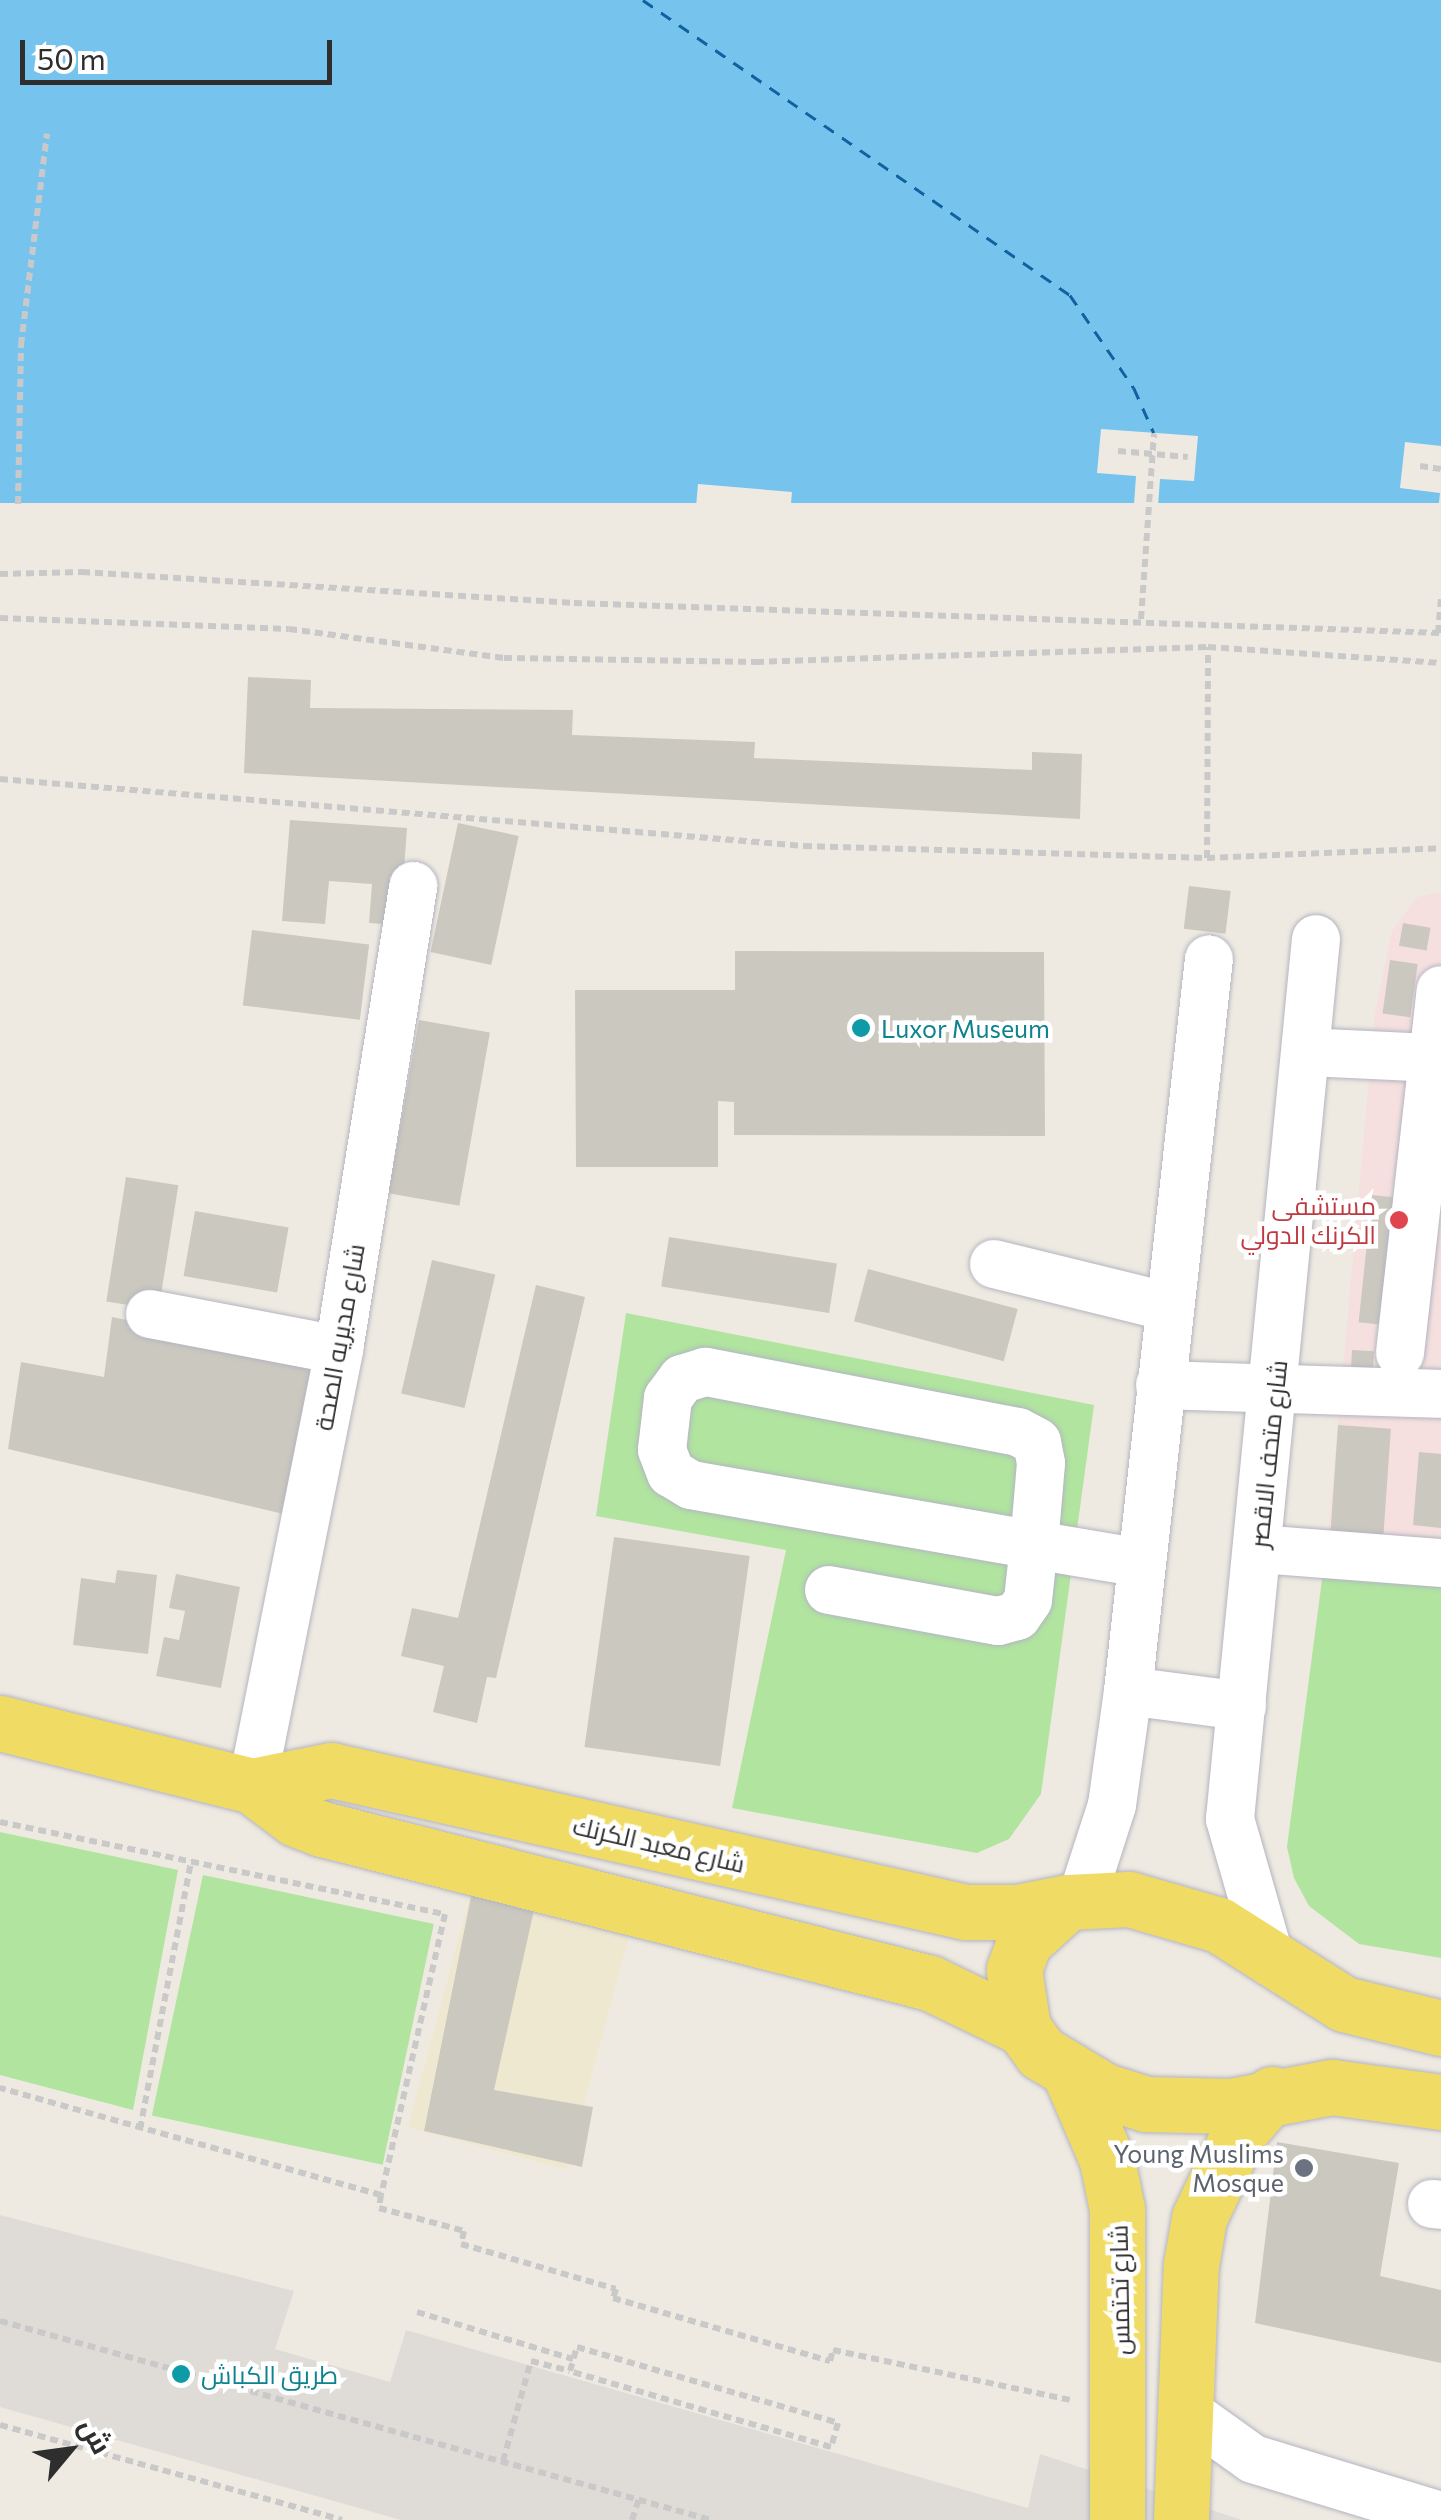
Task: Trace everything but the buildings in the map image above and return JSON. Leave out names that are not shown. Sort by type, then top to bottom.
[{"type":"main road","name":"شارع معبد الكرنك","points":[[0,1724],[252,1786],[296,1819],[322,1829],[930,1984],[1023,2028]]},
{"type":"main road","name":"شارع معبد الكرنك","points":[[252,1786],[331,1770],[966,1912],[1017,1912],[1075,1900],[1175,1908],[1218,1925],[1270,1962]]},
{"type":"main road","points":[[1075,1900],[1024,1942],[1014,1970],[1023,2028],[1042,2053],[1105,2091],[1188,2110],[1272,2094],[1332,2088],[1441,2102]]},
{"type":"main road","points":[[1270,1962],[1344,2004],[1441,2028]]},
{"type":"main road","name":"شارع تحتمس","points":[[1068,2070],[1090,2114],[1117,2209],[1120,2413],[1117,2520]]},
{"type":"main road","points":[[1181,2520],[1191,2265],[1199,2218],[1240,2131],[1272,2094]]},
{"type":"street","name":"شارع مديريه الصحة","points":[[252,1786],[339,1350],[413,886]]},
{"type":"street","name":"شارع متحف الاقصر","points":[[1270,1962],[1230,1819],[1276,1389],[1316,939]]},
{"type":"street","points":[[1075,1900],[1112,1805],[1128,1691],[1208,960]]},
{"type":"street","points":[[1400,1353],[1441,990]]},
{"type":"street","points":[[1306,1052],[1434,1058]]},
{"type":"street","points":[[994,1264],[1169,1308]]},
{"type":"street","points":[[150,1314],[339,1350]]},
{"type":"street","points":[[829,1590],[1008,1621],[1028,1600],[1034,1544],[1041,1452],[1029,1435],[704,1372],[682,1378],[668,1398],[662,1450],[680,1480],[1034,1544],[1142,1563]]},
{"type":"street","points":[[1160,1385],[1441,1394]]},
{"type":"street","points":[[1258,1549],[1441,1563]]},
{"type":"street","points":[[1128,1691],[1242,1706]]},
{"type":"street","points":[[1186,2425],[1253,2459],[1441,2516]]},
{"type":"path","points":[[18,504],[21,345],[46,134]]},
{"type":"path","points":[[1140,619],[1154,433]]},
{"type":"path","points":[[1118,452],[1188,457]]},
{"type":"path","points":[[1420,466],[1441,469]]},
{"type":"path","points":[[0,574],[82,572],[574,603],[1140,619],[1439,633],[1441,599]]},
{"type":"path","points":[[0,618],[289,630],[536,659],[756,662],[1208,647],[1441,662]]},
{"type":"path","points":[[1207,858],[1208,647]]},
{"type":"path","points":[[0,779],[804,846],[1207,858],[1441,848]]},
{"type":"path","points":[[0,1822],[444,1914],[379,2208],[464,2231],[461,2244],[616,2290],[613,2298],[830,2361],[833,2350],[1120,2413]]},
{"type":"path","points":[[140,2129],[192,1861]]},
{"type":"path","points":[[0,2088],[381,2195]]},
{"type":"path","points":[[417,2312],[574,2359]]},
{"type":"path","points":[[0,2322],[711,2520]]},
{"type":"path","points":[[503,2461],[531,2360],[831,2447],[838,2423],[578,2347],[570,2371]]},
{"type":"path","points":[[0,2425],[342,2520]]},
{"type":"path","points":[[632,2520],[639,2499]]},
{"type":"shaded area","name":"مستشفى الكرنك الدولي","points":[[1441,892],[1441,1542],[1328,1534],[1375,1014],[1392,931],[1417,897]]},
{"type":"shaded area","points":[[475,1877],[633,1919],[566,2170],[408,2127]]},
{"type":"shaded area","name":"طريق الكباش","points":[[0,2215],[294,2291],[275,2349],[390,2382],[406,2330],[1028,2508],[1040,2454],[1242,2520],[401,2520],[0,2407]]},
{"type":"green space","points":[[626,1313],[1094,1405],[1041,1794],[1009,1839],[977,1853],[732,1808],[786,1550],[596,1516]]},
{"type":"green space","points":[[1328,1534],[1441,1542],[1441,1958],[1359,1944],[1309,1906],[1294,1878],[1287,1847]]},
{"type":"green space","points":[[0,1832],[178,1870],[133,2110],[0,2075]]},
{"type":"green space","points":[[203,1875],[434,1924],[383,2165],[152,2116]]},
{"type":"water","points":[[0,0],[1441,0],[1441,503],[0,503]]},
{"type":"pier","points":[[1101,429],[1198,436],[1194,481],[1160,479],[1155,548],[1131,547],[1136,476],[1097,473]]},
{"type":"pier","points":[[1405,442],[1441,446],[1441,563],[1433,562],[1440,493],[1400,488]]},
{"type":"pier","points":[[698,484],[792,492],[790,515],[745,512],[743,538],[736,538],[737,510],[696,507]]},
{"type":"ferry route","points":[[643,0],[1070,295],[1134,388],[1154,433]]},
{"type":"place","name":"Luxor Museum","points":[[861,1028]]},
{"type":"place","name":"مستشفى الكرنك الدولي","points":[[1399,1220]]},
{"type":"place","name":"Young Muslims Mosque","points":[[1304,2168]]},
{"type":"place","name":"طريق الكباش","points":[[181,2374]]}]
